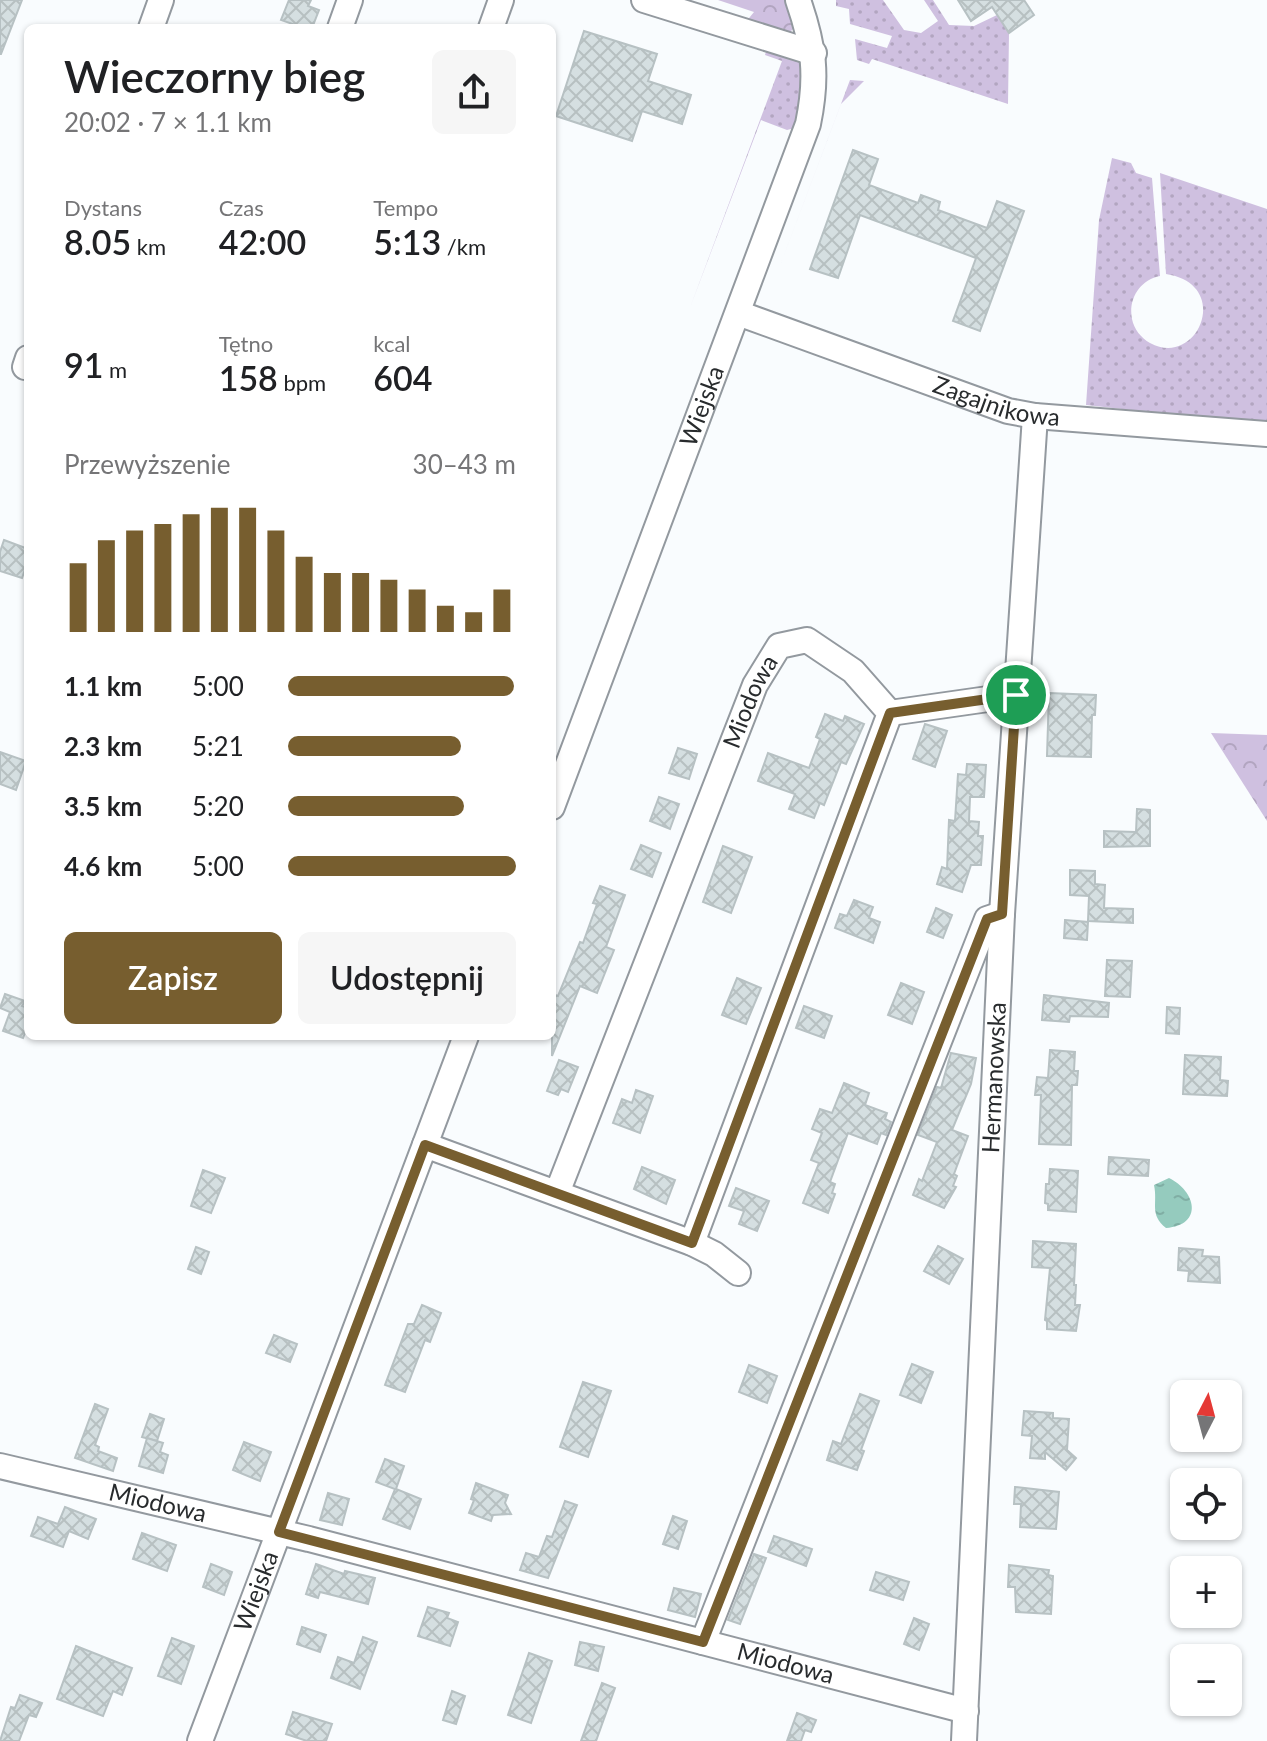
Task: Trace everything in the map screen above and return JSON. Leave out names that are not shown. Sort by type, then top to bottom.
[{"type":"street","points":[[152,24],[161,0]]},
{"type":"street","points":[[341,24],[350,0]]},
{"type":"street","points":[[492,24],[501,0]]},
{"type":"street","points":[[644,0],[814,53]]},
{"type":"street","name":"Wiejska","points":[[556,796],[808,124],[814,96],[814,53],[798,0]]},
{"type":"street","name":"Zagajnikowa","points":[[738,313],[1008,411],[1035,416],[1267,434]]},
{"type":"street","name":"Hermanowska","points":[[964,1741],[1002,914],[1035,416]]},
{"type":"street","name":"Miodowa","points":[[557,1193],[755,685],[779,646],[807,640],[853,671],[890,713]]},
{"type":"street","points":[[692,1243],[890,713],[1016,695]]},
{"type":"street","points":[[703,1642],[987,919],[1002,914]]},
{"type":"street","name":"Wiejska","points":[[200,1741],[464,1040]]},
{"type":"street","points":[[425,1145],[692,1243],[714,1254],[738,1273]]},
{"type":"street","name":"Miodowa","points":[[0,1466],[279,1532],[966,1711]]},
{"type":"green space","points":[[718,0],[788,0],[795,27],[788,34],[745,23],[754,12]]},
{"type":"green space","points":[[836,0],[883,0],[904,30],[921,33],[938,21],[924,0],[933,0],[949,25],[974,26],[997,15],[1009,33],[1008,104],[872,59],[869,64],[857,60],[855,39],[887,48],[892,36],[850,24],[849,9],[836,6]]},
{"type":"green space","points":[[768,45],[801,59],[807,74],[795,128],[787,130],[761,120],[691,305],[782,61],[765,55]]},
{"type":"green space","points":[[850,80],[864,81],[841,104],[781,263]]},
{"type":"green space","points":[[1112,158],[1131,163],[1136,173],[1152,178],[1160,276],[1141,286],[1131,312],[1136,330],[1150,343],[1167,348],[1182,345],[1194,335],[1201,322],[1203,307],[1199,293],[1187,281],[1166,274],[1160,173],[1267,209],[1267,425],[1086,405],[1099,220]]},
{"type":"green space","points":[[1211,733],[1267,735],[1267,821]]},
{"type":"water","points":[[1169,1178],[1185,1191],[1192,1207],[1186,1221],[1166,1228],[1156,1213],[1154,1185]]},
{"type":"building","points":[[0,0],[22,0],[1,54],[0,54]]},
{"type":"building","points":[[289,0],[311,0],[308,6],[319,10],[314,24],[292,24],[281,20]]},
{"type":"building","points":[[958,0],[1024,0],[1034,15],[1009,33],[992,7],[971,21]]},
{"type":"building","points":[[584,31],[657,54],[648,81],[691,95],[682,124],[642,111],[632,141],[556,116]]},
{"type":"building","points":[[853,150],[878,159],[869,185],[918,203],[921,195],[940,202],[938,210],[987,228],[997,201],[1024,211],[980,331],[953,321],[976,258],[860,215],[838,278],[810,269]]},
{"type":"building","points":[[4,540],[24,548],[22,578],[0,571],[0,552]]},
{"type":"building","points":[[1049,693],[1096,695],[1091,757],[1047,756]]},
{"type":"building","points":[[825,714],[843,721],[845,716],[864,724],[846,764],[841,762],[824,805],[820,803],[814,818],[789,809],[795,794],[758,781],[768,753],[809,768]]},
{"type":"building","points":[[925,724],[947,731],[935,767],[913,759]]},
{"type":"building","points":[[678,748],[697,754],[689,779],[669,773]]},
{"type":"building","points":[[0,752],[24,760],[16,790],[0,784]]},
{"type":"building","points":[[967,764],[986,765],[984,797],[970,797],[969,821],[979,822],[978,836],[983,836],[981,865],[971,865],[962,892],[937,884],[942,867],[947,869],[949,820],[955,821],[958,774],[966,775]]},
{"type":"building","points":[[659,797],[679,804],[670,829],[650,821]]},
{"type":"building","points":[[1137,809],[1150,810],[1150,846],[1104,847],[1104,831],[1136,832]]},
{"type":"building","points":[[641,845],[661,853],[652,877],[631,869]]},
{"type":"building","points":[[723,846],[752,857],[731,913],[703,902]]},
{"type":"building","points":[[1070,870],[1095,871],[1095,884],[1105,885],[1104,908],[1133,909],[1133,923],[1088,921],[1089,896],[1070,895]]},
{"type":"building","points":[[600,886],[625,895],[606,947],[614,950],[597,993],[580,986],[552,1056],[552,1040],[556,1040],[556,995],[580,942],[583,943],[597,904],[593,903]]},
{"type":"building","points":[[854,900],[873,907],[869,918],[880,922],[873,943],[835,928],[840,914],[847,916]]},
{"type":"building","points":[[936,908],[952,915],[943,938],[927,932]]},
{"type":"building","points":[[1065,920],[1088,922],[1087,940],[1064,938]]},
{"type":"building","points":[[1107,960],[1132,961],[1130,997],[1105,996]]},
{"type":"building","points":[[737,978],[761,988],[746,1024],[722,1015]]},
{"type":"building","points":[[901,983],[924,992],[912,1024],[888,1015]]},
{"type":"building","points":[[5,994],[24,1001],[23,1038],[3,1031],[10,1012],[0,1008]]},
{"type":"building","points":[[1044,995],[1109,1003],[1108,1017],[1070,1016],[1069,1022],[1042,1020]]},
{"type":"building","points":[[804,1006],[832,1016],[824,1038],[796,1028]]},
{"type":"building","points":[[1167,1007],[1180,1008],[1179,1034],[1166,1033]]},
{"type":"building","points":[[1050,1050],[1075,1052],[1074,1071],[1078,1071],[1077,1085],[1072,1085],[1071,1145],[1039,1144],[1041,1095],[1035,1095],[1037,1077],[1048,1078]]},
{"type":"building","points":[[951,1053],[976,1058],[971,1084],[952,1130],[968,1136],[954,1174],[957,1176],[953,1186],[956,1187],[944,1208],[913,1195],[919,1179],[922,1181],[937,1142],[918,1135],[937,1087],[941,1088]]},
{"type":"building","points":[[1185,1055],[1221,1057],[1220,1080],[1228,1081],[1227,1096],[1183,1094]]},
{"type":"building","points":[[559,1060],[578,1067],[568,1092],[561,1089],[558,1095],[547,1091]]},
{"type":"building","points":[[844,1083],[869,1093],[865,1105],[887,1113],[885,1119],[891,1122],[886,1135],[881,1133],[877,1144],[848,1133],[830,1182],[835,1184],[832,1193],[835,1194],[828,1213],[803,1203],[819,1163],[811,1160],[822,1133],[812,1129],[820,1109],[832,1113]]},
{"type":"building","points":[[636,1090],[653,1096],[640,1133],[613,1123],[622,1099],[632,1103]]},
{"type":"building","points":[[1109,1157],[1149,1160],[1148,1176],[1108,1174]]},
{"type":"building","points":[[642,1167],[675,1180],[666,1204],[634,1189]]},
{"type":"building","points":[[1050,1169],[1078,1171],[1076,1212],[1048,1210],[1045,1203]]},
{"type":"building","points":[[203,1170],[225,1178],[211,1213],[191,1206]]},
{"type":"building","points":[[736,1188],[769,1201],[757,1231],[739,1224],[744,1211],[729,1206]]},
{"type":"building","points":[[1033,1241],[1076,1244],[1075,1305],[1080,1305],[1076,1331],[1047,1329],[1045,1320],[1050,1268],[1032,1267]]},
{"type":"building","points":[[938,1246],[963,1259],[949,1284],[924,1271]]},
{"type":"building","points":[[196,1247],[209,1252],[201,1274],[188,1269]]},
{"type":"building","points":[[1179,1248],[1203,1250],[1202,1256],[1219,1257],[1220,1283],[1188,1281],[1189,1271],[1178,1270]]},
{"type":"building","points":[[422,1305],[441,1313],[430,1342],[425,1340],[405,1392],[385,1385],[408,1324],[414,1324]]},
{"type":"building","points":[[274,1335],[297,1344],[290,1362],[266,1353]]},
{"type":"building","points":[[912,1364],[933,1372],[921,1403],[900,1395]]},
{"type":"building","points":[[749,1365],[777,1376],[767,1403],[739,1392]]},
{"type":"building","points":[[583,1382],[611,1391],[588,1457],[560,1447]]},
{"type":"building","points":[[860,1394],[879,1401],[857,1470],[827,1460],[833,1441],[841,1444]]},
{"type":"building","points":[[95,1404],[108,1409],[95,1445],[99,1447],[98,1451],[117,1458],[113,1471],[75,1458]]},
{"type":"building","points":[[1024,1411],[1053,1413],[1053,1418],[1069,1419],[1067,1450],[1076,1458],[1066,1470],[1045,1452],[1045,1459],[1030,1458],[1032,1436],[1022,1435]]},
{"type":"building","points":[[150,1414],[164,1419],[157,1441],[142,1437]]},
{"type":"building","points":[[147,1438],[163,1443],[160,1452],[168,1455],[163,1473],[139,1466]]},
{"type":"building","points":[[244,1442],[271,1452],[260,1481],[233,1470]]},
{"type":"building","points":[[385,1459],[404,1466],[396,1489],[421,1499],[410,1529],[383,1519],[395,1489],[376,1482]]},
{"type":"building","points":[[476,1483],[508,1495],[505,1503],[511,1514],[493,1515],[491,1521],[469,1513]]},
{"type":"building","points":[[1015,1487],[1059,1492],[1056,1529],[1020,1527],[1021,1504],[1014,1504]]},
{"type":"building","points":[[328,1493],[349,1499],[342,1525],[320,1520]]},
{"type":"building","points":[[565,1501],[577,1505],[548,1578],[520,1570],[526,1553],[539,1557],[547,1536],[552,1537]]},
{"type":"building","points":[[65,1507],[96,1519],[88,1539],[69,1531],[63,1547],[31,1536],[38,1517],[58,1524]]},
{"type":"building","points":[[673,1516],[687,1521],[678,1549],[663,1544]]},
{"type":"building","points":[[142,1533],[176,1545],[167,1571],[133,1559]]},
{"type":"building","points":[[774,1536],[812,1549],[806,1566],[768,1552]]},
{"type":"building","points":[[754,1554],[766,1558],[740,1624],[728,1620]]},
{"type":"building","points":[[211,1564],[232,1572],[224,1595],[203,1587]]},
{"type":"building","points":[[316,1564],[344,1574],[345,1571],[375,1578],[368,1604],[320,1592],[318,1598],[306,1594]]},
{"type":"building","points":[[1009,1565],[1049,1570],[1048,1575],[1053,1576],[1051,1614],[1016,1612],[1015,1587],[1008,1587]]},
{"type":"building","points":[[876,1572],[909,1582],[903,1600],[870,1590]]},
{"type":"building","points":[[674,1588],[701,1594],[695,1617],[668,1610]]},
{"type":"building","points":[[428,1607],[449,1613],[447,1618],[458,1622],[450,1646],[418,1636]]},
{"type":"building","points":[[914,1618],[929,1624],[919,1650],[904,1644]]},
{"type":"building","points":[[302,1627],[326,1635],[320,1652],[297,1644]]},
{"type":"building","points":[[363,1637],[377,1642],[360,1689],[331,1678],[338,1657],[354,1663]]},
{"type":"building","points":[[172,1638],[194,1646],[181,1684],[158,1676]]},
{"type":"building","points":[[580,1642],[604,1647],[598,1671],[575,1665]]},
{"type":"building","points":[[76,1646],[132,1668],[122,1695],[113,1691],[103,1716],[57,1699]]},
{"type":"building","points":[[529,1653],[552,1661],[531,1723],[508,1715]]},
{"type":"building","points":[[602,1683],[615,1688],[596,1741],[581,1741]]},
{"type":"building","points":[[452,1691],[465,1696],[456,1724],[443,1720]]},
{"type":"building","points":[[20,1695],[42,1703],[36,1717],[29,1715],[19,1741],[0,1741],[11,1707],[15,1708]]},
{"type":"building","points":[[293,1712],[332,1724],[326,1741],[307,1741],[286,1734]]},
{"type":"building","points":[[797,1713],[816,1720],[811,1732],[805,1730],[801,1741],[787,1741]]},
{"type":"route","points":[[1016,695],[1002,914],[987,919],[703,1642],[279,1532],[425,1145],[692,1243],[890,713],[1016,695]]}]
